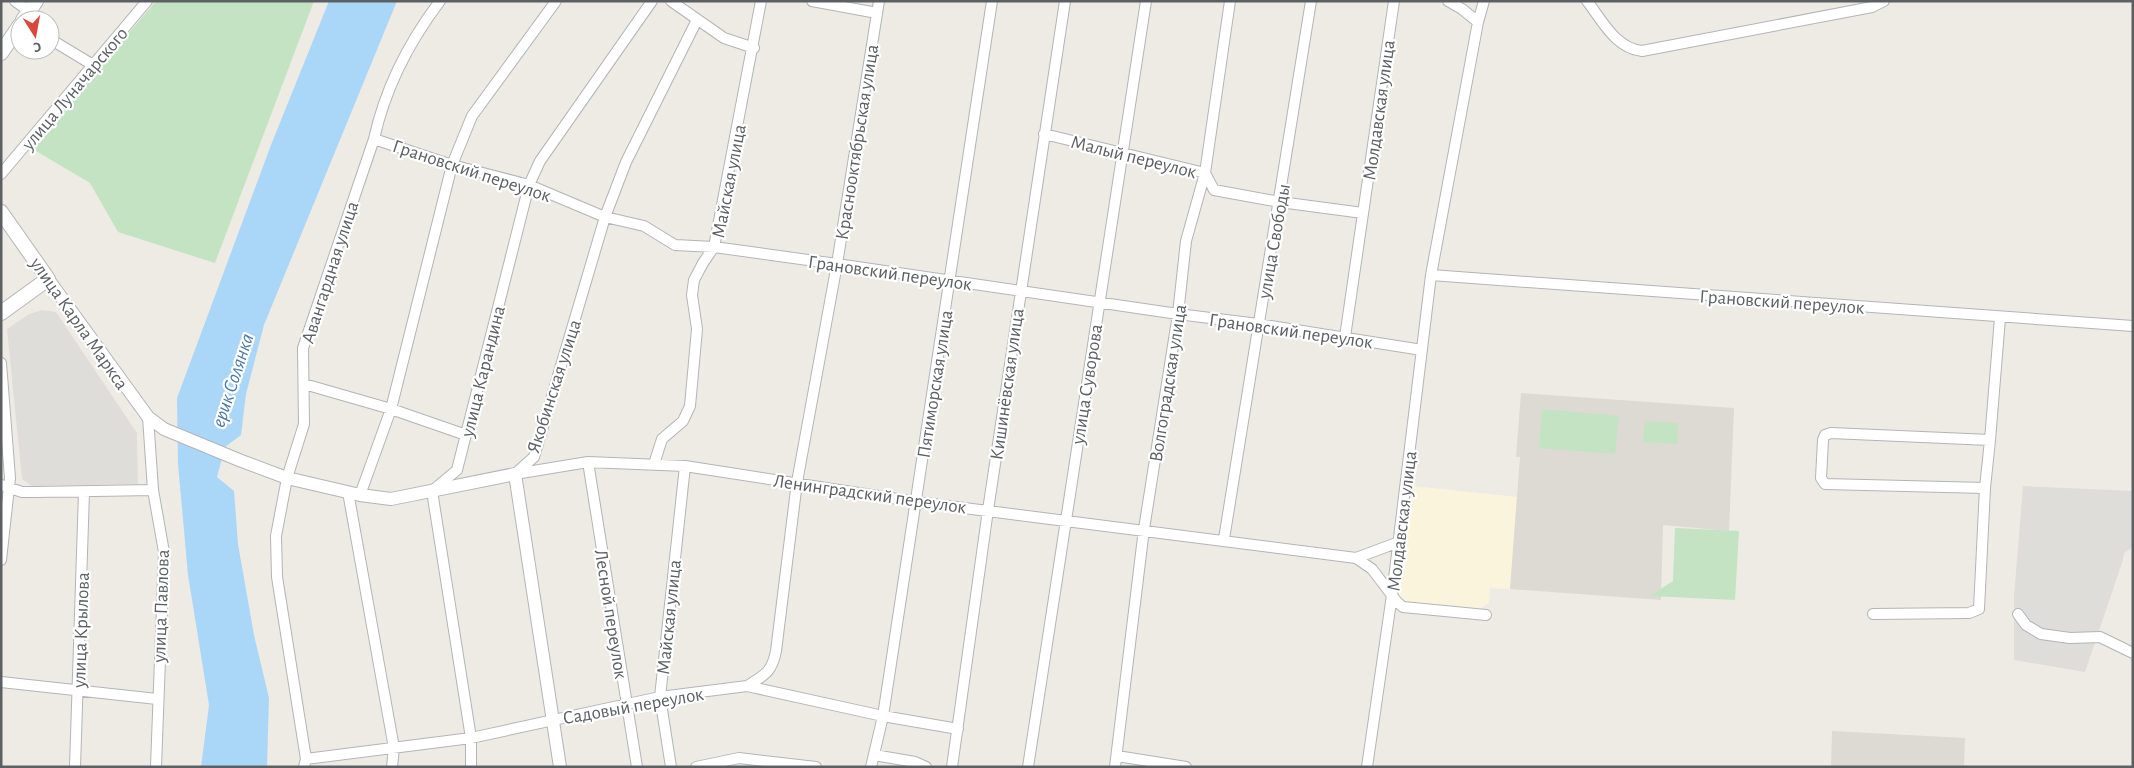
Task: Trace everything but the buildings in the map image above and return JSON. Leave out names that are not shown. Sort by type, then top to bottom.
[{"type":"main road","points":[[1,53],[10,40]]},
{"type":"main road","name":"улица Карла Маркса","points":[[2,213],[48,279]]},
{"type":"main road","points":[[2,311],[48,279]]},
{"type":"street","points":[[15,1],[28,10]]},
{"type":"street","name":"улица Луначарского","points":[[1,174],[147,1]]},
{"type":"street","name":"Авангардная улица","points":[[305,763],[277,578],[276,536],[287,478],[304,424],[303,348],[374,139],[380,109],[388,88],[440,1]]},
{"type":"street","points":[[392,767],[394,748],[354,493],[391,409],[452,165],[472,116],[556,1]]},
{"type":"street","name":"улица Карандина","points":[[432,491],[457,470],[529,185],[540,161],[652,1]]},
{"type":"street","points":[[671,1],[724,38],[754,48]]},
{"type":"street","name":"Майская улица","points":[[654,464],[662,439],[683,421],[690,406],[697,329],[692,295],[694,280],[714,247],[754,48],[758,9],[761,1]]},
{"type":"street","points":[[812,1],[877,12]]},
{"type":"street","name":"Краснооктябрьская улица","points":[[748,686],[769,671],[774,662],[798,482],[837,264],[879,1]]},
{"type":"street","name":"Пятиморская улица","points":[[871,767],[883,716],[992,1]]},
{"type":"street","name":"Кишинёвская улица","points":[[952,767],[1020,291],[1065,1]]},
{"type":"street","name":"улица Суворова","points":[[1028,767],[1146,1]]},
{"type":"street","name":"Волгоградская улица","points":[[1115,767],[1144,529],[1178,314],[1186,241],[1205,173],[1230,1]]},
{"type":"street","name":"улица Свободы","points":[[1224,539],[1311,1]]},
{"type":"street","name":"Молдавская улица","points":[[1345,337],[1394,1]]},
{"type":"street","points":[[1448,1],[1478,22]]},
{"type":"street","name":"Молдавская улица","points":[[1367,767],[1392,596],[1431,275],[1478,22],[1484,1]]},
{"type":"street","points":[[1587,1],[1618,41],[1633,50],[1642,51],[1872,7],[1884,1]]},
{"type":"street","name":"Якобинская улица","points":[[560,767],[551,720],[515,474],[534,457],[605,217],[626,162],[697,20]]},
{"type":"street","points":[[60,45],[93,66]]},
{"type":"street","name":"Малый переулок","points":[[1044,134],[1205,173],[1214,190],[1280,202],[1363,212]]},
{"type":"street","name":"Грановский переулок","points":[[374,139],[452,165],[529,185],[605,217],[644,226],[675,244],[714,247],[950,280],[1258,324],[1422,350]]},
{"type":"street","name":"Грановский переулок","points":[[1431,275],[2000,318],[2133,326]]},
{"type":"street","name":"улица Карла Маркса","points":[[48,279],[148,417],[164,429],[239,460]]},
{"type":"street","points":[[1873,614],[1969,613],[1978,609],[2000,318]]},
{"type":"street","points":[[1,363],[10,478],[5,486],[1,560]]},
{"type":"street","points":[[304,384],[391,409],[466,435]]},
{"type":"street","name":"улица Павлова","points":[[148,417],[153,490],[164,552],[157,699],[156,767]]},
{"type":"street","points":[[1986,488],[1825,484],[1821,478],[1823,440],[1825,435],[1831,433],[1990,440]]},
{"type":"street","name":"Ленинградский переулок","points":[[239,460],[287,478],[391,499],[515,474],[588,462],[685,466],[798,482],[916,502],[1224,539],[1356,558],[1372,568],[1392,596],[1403,607],[1486,615]]},
{"type":"street","name":"Лесной переулок","points":[[588,462],[637,767]]},
{"type":"street","name":"Майская улица","points":[[671,767],[660,697],[685,466]]},
{"type":"street","points":[[5,486],[22,492],[153,490]]},
{"type":"street","points":[[432,491],[471,738],[471,767]]},
{"type":"street","name":"улица Крылова","points":[[75,767],[84,492]]},
{"type":"street","points":[[1356,558],[1399,542]]},
{"type":"street","points":[[2018,614],[2026,625],[2041,634],[2070,638],[2100,637],[2133,653]]},
{"type":"street","points":[[1,682],[157,699]]},
{"type":"street","name":"Садовый переулок","points":[[305,763],[394,748],[471,738],[660,697],[748,686],[883,716],[958,729]]},
{"type":"street","points":[[874,755],[915,762],[926,767]]},
{"type":"street","points":[[1117,756],[1186,767]]},
{"type":"street","points":[[696,767],[739,758],[816,767]]},
{"type":"shaded area","points":[[42,310],[56,312],[137,433],[138,484],[32,486],[22,479],[7,329],[29,314]]},
{"type":"shaded area","points":[[1521,393],[1734,408],[1729,531],[1663,525],[1661,600],[1510,589],[1520,457],[1516,457]]},
{"type":"shaded area","points":[[1413,486],[1517,497],[1510,589],[1490,588],[1489,603],[1480,609],[1412,604],[1401,599],[1398,593]]},
{"type":"shaded area","points":[[2023,486],[2133,491],[2133,547],[2124,553],[2085,672],[2014,660],[2014,596]]},
{"type":"shaded area","points":[[1832,731],[1965,738],[1964,767],[1831,767]]},
{"type":"green space","points":[[156,1],[314,1],[215,263],[118,232],[90,183],[31,148]]},
{"type":"green space","points":[[1542,409],[1619,416],[1615,454],[1539,448]]},
{"type":"green space","points":[[1645,421],[1678,423],[1677,444],[1643,442]]},
{"type":"green space","points":[[1675,528],[1739,531],[1735,600],[1650,596],[1673,581]]},
{"type":"water","name":"ерик Солянка","points":[[329,1],[397,1],[264,325],[246,394],[241,435],[225,447],[217,477],[234,491],[238,544],[254,635],[269,698],[267,767],[201,767],[209,705],[188,575],[178,464],[177,398],[271,145]]}]
